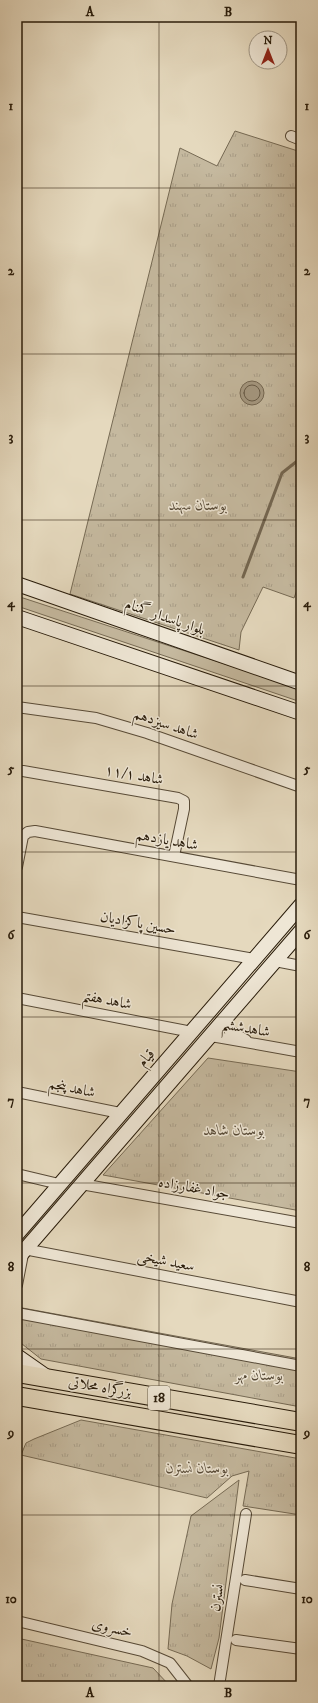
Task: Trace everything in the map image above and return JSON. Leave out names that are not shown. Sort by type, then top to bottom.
[{"type":"highway","name":"بزرگراه محلاتی","points":[[17,1373],[301,1422]]},
{"type":"highway","name":"بزرگراه محلاتی","points":[[17,1396],[301,1446]]},
{"type":"highway","points":[[263,1439],[277,1435],[279,1428],[269,1417]]},
{"type":"street","points":[[291,136],[301,140]]},
{"type":"street","name":"بلوار پاسدار گمنام","points":[[17,584],[301,682]]},
{"type":"street","points":[[18,622],[301,713]]},
{"type":"street","name":"شاهد سیزدهم","points":[[17,707],[96,718],[148,733],[301,787]]},
{"type":"street","name":"شاهد ۱۱/۱","points":[[23,771],[178,798],[184,801],[184,809],[174,856]]},
{"type":"street","name":"شاهد یازدهم","points":[[17,867],[23,836],[28,832],[34,831],[301,880]]},
{"type":"street","name":"قیام","points":[[17,1234],[301,905]]},
{"type":"street","name":"حسین پاکزادیان","points":[[17,917],[254,959]]},
{"type":"street","points":[[17,1285],[21,1254],[301,931]]},
{"type":"street","points":[[275,961],[301,966]]},
{"type":"street","name":"شاهد هفتم","points":[[17,998],[192,1032]]},
{"type":"street","name":"شاهدششم","points":[[227,1017],[229,1030],[236,1035],[246,1040],[277,1048]]},
{"type":"street","points":[[192,1032],[211,1036]]},
{"type":"street","name":"شاهدششم","points":[[211,1036],[301,1052]]},
{"type":"street","name":"شاهد پنجم","points":[[17,1092],[120,1113]]},
{"type":"street","points":[[17,1174],[59,1184]]},
{"type":"street","name":"جواد غفارزاده","points":[[81,1184],[301,1223]]},
{"type":"street","name":"سعید شیخی","points":[[21,1254],[301,1302]]},
{"type":"street","points":[[17,1313],[301,1366]]},
{"type":"street","points":[[17,1356],[49,1378]]},
{"type":"street","name":"نسترن","points":[[219,1686],[246,1514]]},
{"type":"street","points":[[245,1580],[301,1589]]},
{"type":"street","name":"خسروی","points":[[17,1621],[142,1651],[170,1663],[188,1686]]},
{"type":"street","points":[[236,1640],[301,1649]]},
{"type":"green space","name":"بوستان سهند","points":[[235,131],[301,152],[301,579],[294,598],[263,587],[241,632],[239,650],[70,594],[180,148],[217,166]]},
{"type":"green space","points":[[17,596],[286,684],[301,690],[301,702],[17,606]]},
{"type":"green space","name":"بوستان شاهد","points":[[208,1058],[301,1072],[301,1211],[103,1175]]},
{"type":"green space","name":"بوستان مهر","points":[[17,1307],[301,1359],[301,1407],[41,1359],[17,1340]]},
{"type":"green space","name":"بوستان نسترن","points":[[81,1420],[301,1459],[301,1515],[243,1506],[249,1471],[232,1476],[207,1498],[21,1455],[26,1443]]},
{"type":"green space","points":[[239,1480],[219,1638],[211,1669],[187,1656],[168,1649],[172,1604],[191,1516]]},
{"type":"green space","points":[[17,1638],[153,1668],[170,1686],[17,1686]]},
{"type":"water","points":[[252,381],[257,382],[263,388],[263,398],[257,404],[252,405],[247,404],[241,398],[240,393],[241,388],[247,382]]},
{"type":"waterway","points":[[243,577],[282,473],[301,458]]}]
